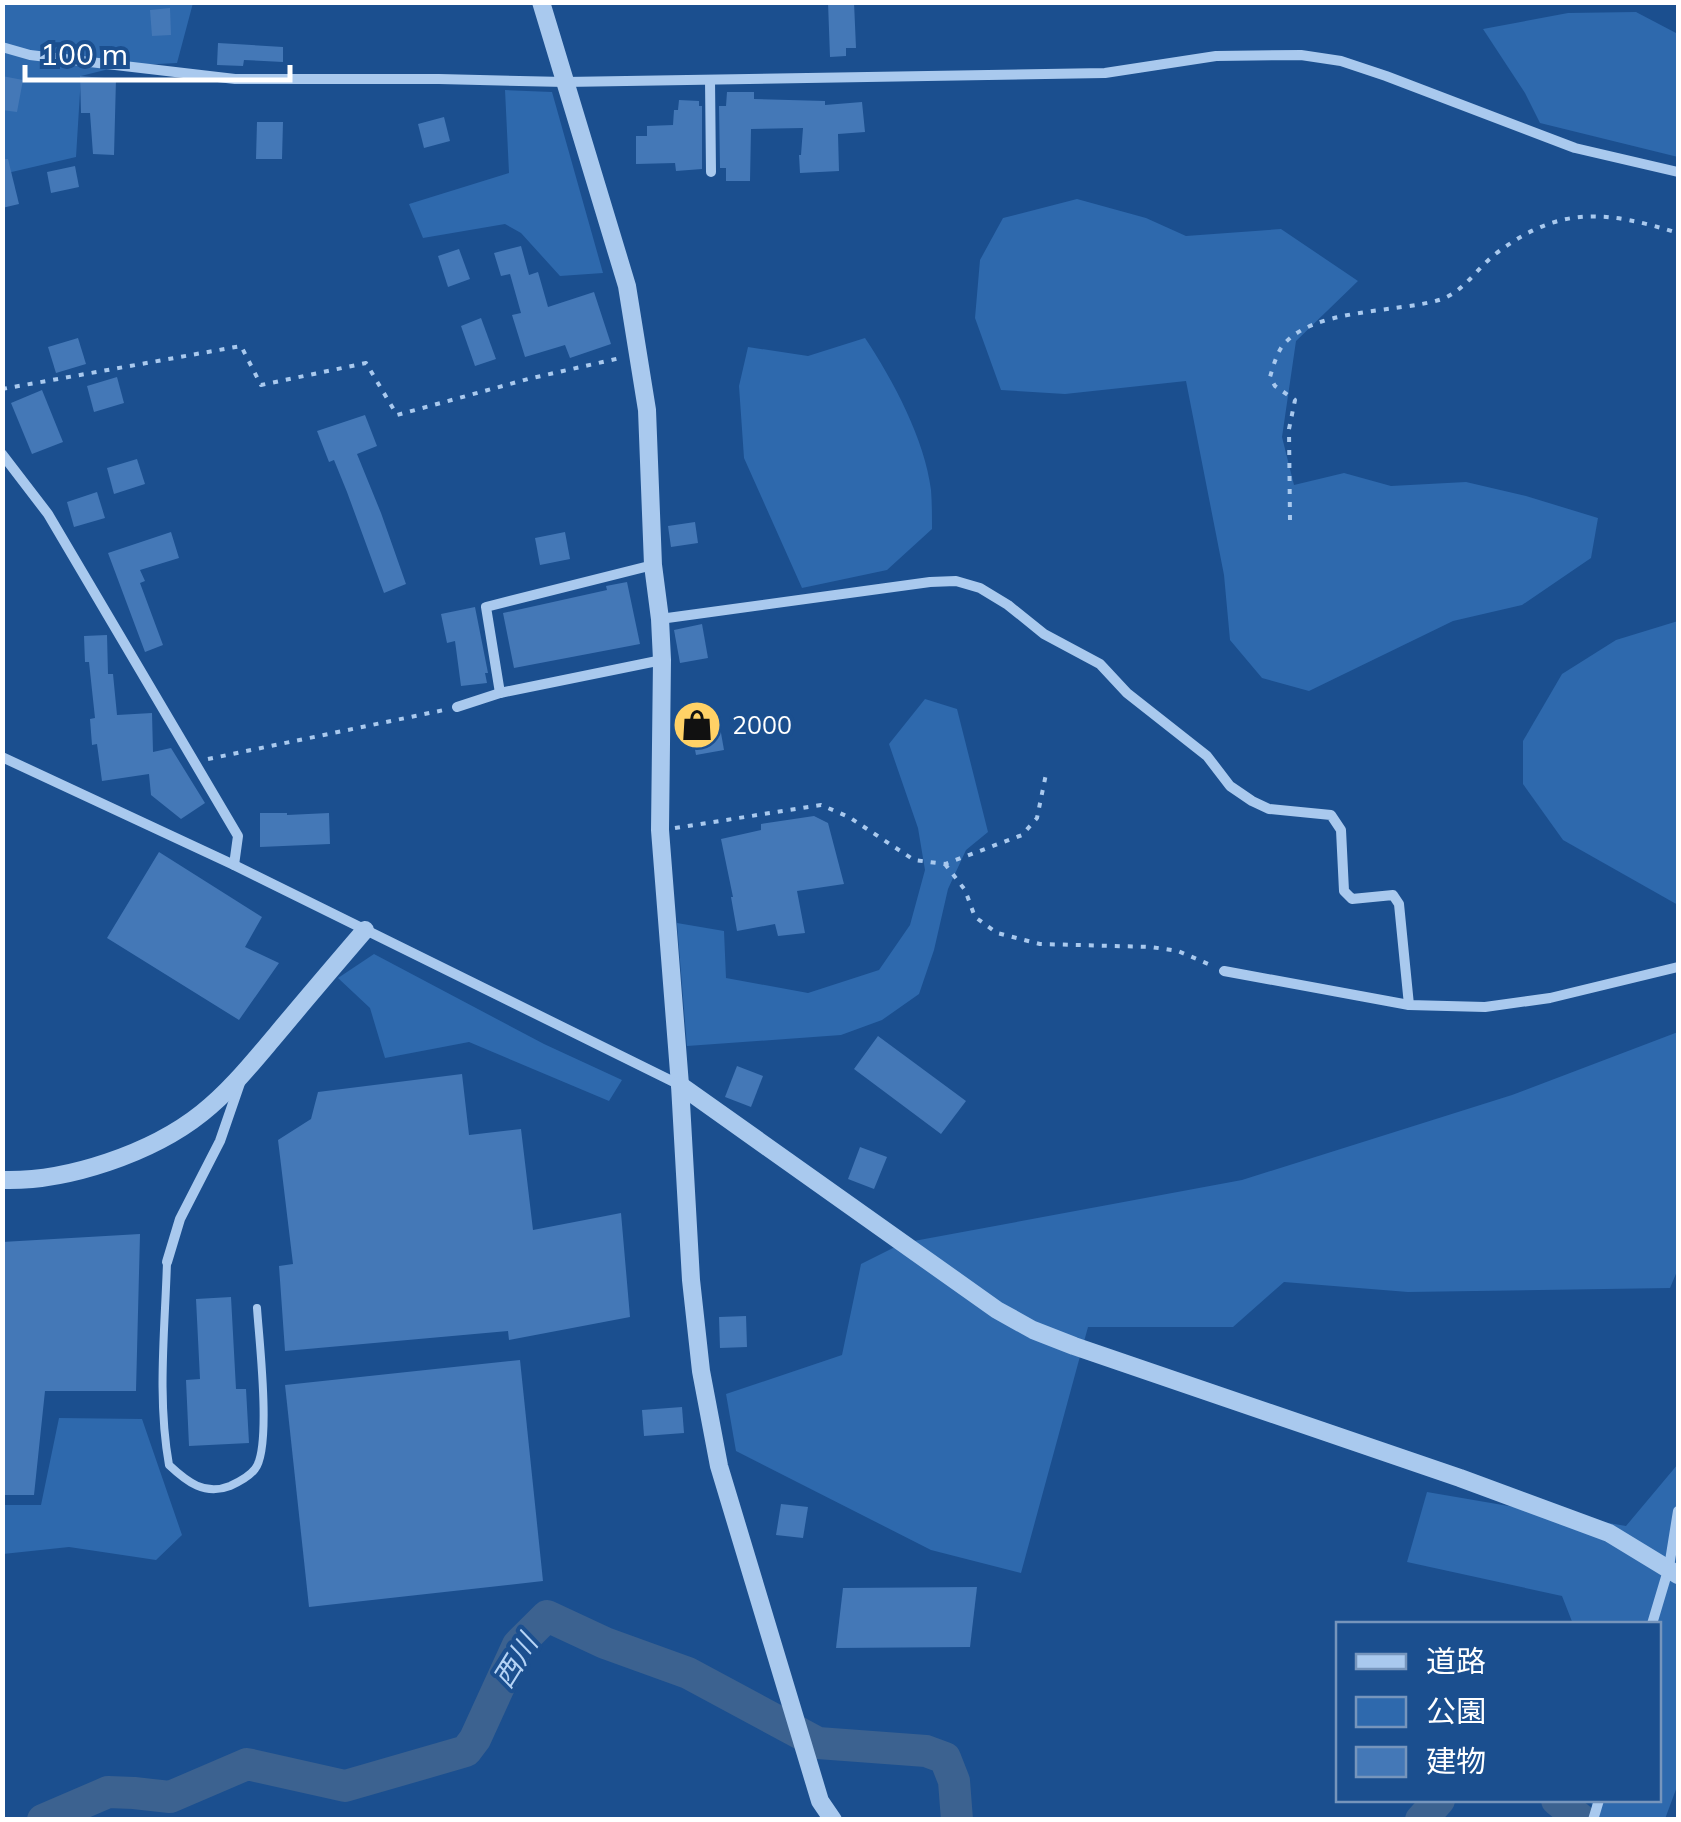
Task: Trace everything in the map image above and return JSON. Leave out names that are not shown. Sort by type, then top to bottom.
[{"type":"street","points":[[541,2],[627,286],[647,410],[653,566],[662,660],[660,830],[691,1280],[701,1371],[719,1466],[820,1801],[833,1820]]},
{"type":"street","points":[[2,47],[30,55],[235,79],[565,82],[1105,73],[1216,56],[1301,55],[1340,61],[1386,76],[1575,148],[1678,172]]},
{"type":"street","points":[[710,80],[710,172]]},
{"type":"street","points":[[2,454],[48,514],[238,836],[234,865]]},
{"type":"street","points":[[500,694],[486,607],[653,566]]},
{"type":"street","points":[[660,619],[930,582],[956,582],[980,588],[1044,634],[1100,664],[1126,693],[1206,756],[1230,786],[1252,802],[1269,809],[1330,815],[1341,830],[1344,891],[1352,899],[1393,896],[1400,904],[1409,1005]]},
{"type":"street","points":[[457,707],[500,694],[662,660]]},
{"type":"street","points":[[2,757],[234,865],[680,1085],[996,1310],[1033,1330],[1609,1533],[1674,1571]]},
{"type":"street","points":[[2,1180],[54,1176],[113,1162],[182,1127],[243,1073],[365,930]]},
{"type":"street","points":[[1224,972],[1409,1005],[1485,1008],[1550,998],[1678,967]]},
{"type":"street","points":[[167,1262],[180,1219],[220,1142],[243,1073]]},
{"type":"street","points":[[1653,1622],[1674,1571],[1678,1511]]},
{"type":"lane","points":[[167,1262],[162,1388],[165,1441],[169,1465],[199,1488],[222,1489],[241,1482],[257,1468],[264,1444],[257,1308]]},
{"type":"path","points":[[1290,520],[1289,429],[1295,400],[1276,386],[1270,376],[1280,350],[1293,335],[1322,320],[1442,299],[1468,283],[1496,253],[1543,225],[1586,215],[1618,217],[1678,233]]},
{"type":"path","points":[[2,389],[241,346],[261,385],[366,363],[397,415],[640,353]]},
{"type":"path","points":[[194,762],[457,707]]},
{"type":"path","points":[[660,830],[821,805],[849,817],[914,860],[945,864],[1022,835],[1037,818],[1046,774]]},
{"type":"path","points":[[945,864],[965,890],[975,917],[997,933],[1040,944],[1178,951],[1224,972]]},
{"type":"green space","points":[[2,3],[193,3],[177,63],[121,66],[81,76],[76,157],[3,174]]},
{"type":"green space","points":[[1636,12],[1676,33],[1678,38],[1678,157],[1540,123],[1483,29],[1568,13]]},
{"type":"green space","points":[[505,90],[552,92],[603,273],[560,276],[521,233],[505,224],[423,238],[409,204],[509,173]]},
{"type":"green space","points":[[1077,199],[1146,218],[1186,236],[1281,229],[1358,281],[1296,341],[1282,437],[1294,485],[1344,473],[1391,486],[1466,482],[1526,496],[1598,518],[1591,558],[1522,605],[1453,621],[1309,691],[1262,678],[1230,640],[1224,575],[1186,381],[1065,394],[1001,390],[975,318],[980,260],[1003,218]]},
{"type":"green space","points":[[865,338],[897,391],[915,431],[928,471],[932,529],[887,570],[802,588],[744,458],[739,386],[748,347],[808,356]]},
{"type":"green space","points":[[1678,621],[1678,905],[1563,840],[1523,784],[1523,741],[1562,674],[1616,640]]},
{"type":"green space","points":[[925,699],[957,709],[988,832],[966,850],[948,889],[919,994],[882,1020],[841,1035],[687,1046],[677,923],[724,931],[726,978],[808,993],[879,970],[910,925],[925,870],[918,828],[889,744]]},
{"type":"green space","points":[[374,954],[544,1044],[622,1080],[609,1101],[469,1042],[385,1058],[370,1008],[338,978]]},
{"type":"green space","points":[[1678,1032],[1678,1269],[1670,1288],[1408,1292],[1284,1282],[1233,1327],[1088,1327],[1021,1573],[931,1550],[736,1451],[726,1394],[842,1355],[861,1264],[903,1243],[1242,1180],[1512,1095]]},
{"type":"green space","points":[[59,1418],[142,1419],[182,1535],[156,1560],[69,1547],[3,1554],[3,1505],[41,1505]]},
{"type":"green space","points":[[1678,1464],[1678,1784],[1665,1819],[1594,1819],[1591,1802],[1661,1802],[1661,1622],[1572,1622],[1562,1596],[1407,1562],[1427,1492],[1626,1526]]},
{"type":"building","points":[[828,2],[854,2],[856,48],[846,48],[846,56],[830,57]]},
{"type":"building","points":[[170,8],[171,35],[152,36],[150,10]]},
{"type":"building","points":[[218,43],[283,47],[283,62],[244,60],[243,66],[217,65]]},
{"type":"building","points":[[2,76],[23,80],[17,112],[2,110]]},
{"type":"building","points":[[80,76],[116,79],[114,155],[93,154],[90,113],[81,113]]},
{"type":"building","points":[[727,92],[754,92],[754,99],[825,101],[825,105],[862,102],[865,132],[838,134],[839,171],[800,173],[803,128],[751,129],[750,181],[726,181],[726,168],[720,168],[719,106],[726,106]]},
{"type":"building","points":[[679,100],[699,101],[702,106],[702,169],[676,171],[675,163],[636,164],[636,136],[647,136],[647,126],[673,125]]},
{"type":"building","points":[[444,117],[450,141],[424,148],[418,124]]},
{"type":"building","points":[[257,122],[283,122],[282,159],[256,159]]},
{"type":"building","points":[[2,159],[8,159],[19,204],[2,208]]},
{"type":"building","points":[[75,166],[79,187],[51,193],[47,172]]},
{"type":"building","points":[[521,246],[529,275],[538,272],[548,307],[594,292],[611,344],[570,358],[565,345],[525,357],[512,315],[521,313],[510,274],[501,276],[494,253]]},
{"type":"building","points":[[459,249],[470,279],[448,287],[438,256]]},
{"type":"building","points":[[481,318],[496,359],[475,366],[461,326]]},
{"type":"building","points":[[78,338],[86,364],[56,373],[48,347]]},
{"type":"building","points":[[117,377],[124,403],[94,412],[87,386]]},
{"type":"building","points":[[42,390],[63,442],[32,454],[11,403]]},
{"type":"building","points":[[365,415],[377,446],[357,454],[406,584],[384,593],[334,460],[329,462],[317,431]]},
{"type":"building","points":[[137,459],[145,484],[114,494],[107,468]]},
{"type":"building","points":[[97,492],[105,518],[74,527],[67,502]]},
{"type":"building","points":[[695,522],[698,543],[671,547],[668,526]]},
{"type":"building","points":[[171,532],[179,558],[140,570],[145,581],[140,583],[163,645],[145,652],[108,553]]},
{"type":"building","points":[[565,532],[570,559],[540,565],[535,538]]},
{"type":"building","points":[[627,582],[640,644],[514,668],[503,613]]},
{"type":"building","points":[[475,607],[487,683],[461,686],[455,641],[447,643],[441,614]]},
{"type":"building","points":[[702,624],[708,658],[680,663],[674,630]]},
{"type":"building","points":[[107,635],[108,674],[113,674],[117,715],[152,713],[153,752],[171,748],[205,803],[181,819],[151,795],[149,774],[102,781],[97,744],[92,745],[90,719],[95,718],[84,636]]},
{"type":"building","points":[[718,716],[724,750],[696,755],[690,722]]},
{"type":"building","points":[[260,813],[329,813],[330,844],[260,847]]},
{"type":"building","points":[[814,816],[828,823],[844,884],[797,891],[805,933],[778,936],[775,924],[737,931],[721,839],[761,830],[761,824]]},
{"type":"building","points":[[159,852],[262,917],[245,947],[279,963],[239,1020],[107,938]]},
{"type":"building","points":[[878,1036],[966,1101],[941,1134],[854,1069]]},
{"type":"building","points":[[737,1066],[763,1076],[751,1107],[725,1097]]},
{"type":"building","points":[[462,1074],[469,1135],[521,1129],[533,1230],[621,1213],[630,1317],[509,1340],[508,1331],[285,1351],[279,1266],[293,1264],[278,1140],[311,1119],[318,1092]]},
{"type":"building","points":[[860,1147],[887,1157],[874,1189],[848,1179]]},
{"type":"building","points":[[140,1234],[136,1391],[45,1391],[34,1495],[2,1495],[2,1242]]},
{"type":"building","points":[[231,1297],[236,1389],[246,1389],[249,1443],[189,1446],[186,1380],[200,1379],[196,1299]]},
{"type":"building","points":[[746,1316],[747,1347],[720,1348],[719,1317]]},
{"type":"building","points":[[520,1360],[543,1581],[309,1607],[285,1385]]},
{"type":"building","points":[[682,1407],[684,1433],[644,1436],[642,1410]]},
{"type":"building","points":[[781,1504],[808,1507],[803,1538],[776,1535]]},
{"type":"building","points":[[977,1587],[970,1647],[836,1648],[843,1588]]},
{"type":"waterway","name":"西川","points":[[43,1820],[108,1792],[170,1797],[247,1764],[345,1786],[466,1751],[518,1645],[547,1616],[605,1643],[688,1673],[818,1743],[926,1751],[945,1758],[954,1781],[957,1820]]},
{"type":"waterway","name":"西川","points":[[1421,1820],[1437,1802]]},
{"type":"waterway","name":"西川","points":[[1559,1802],[1580,1819]]},
{"type":"place","name":"2000","points":[[697,725]]}]
